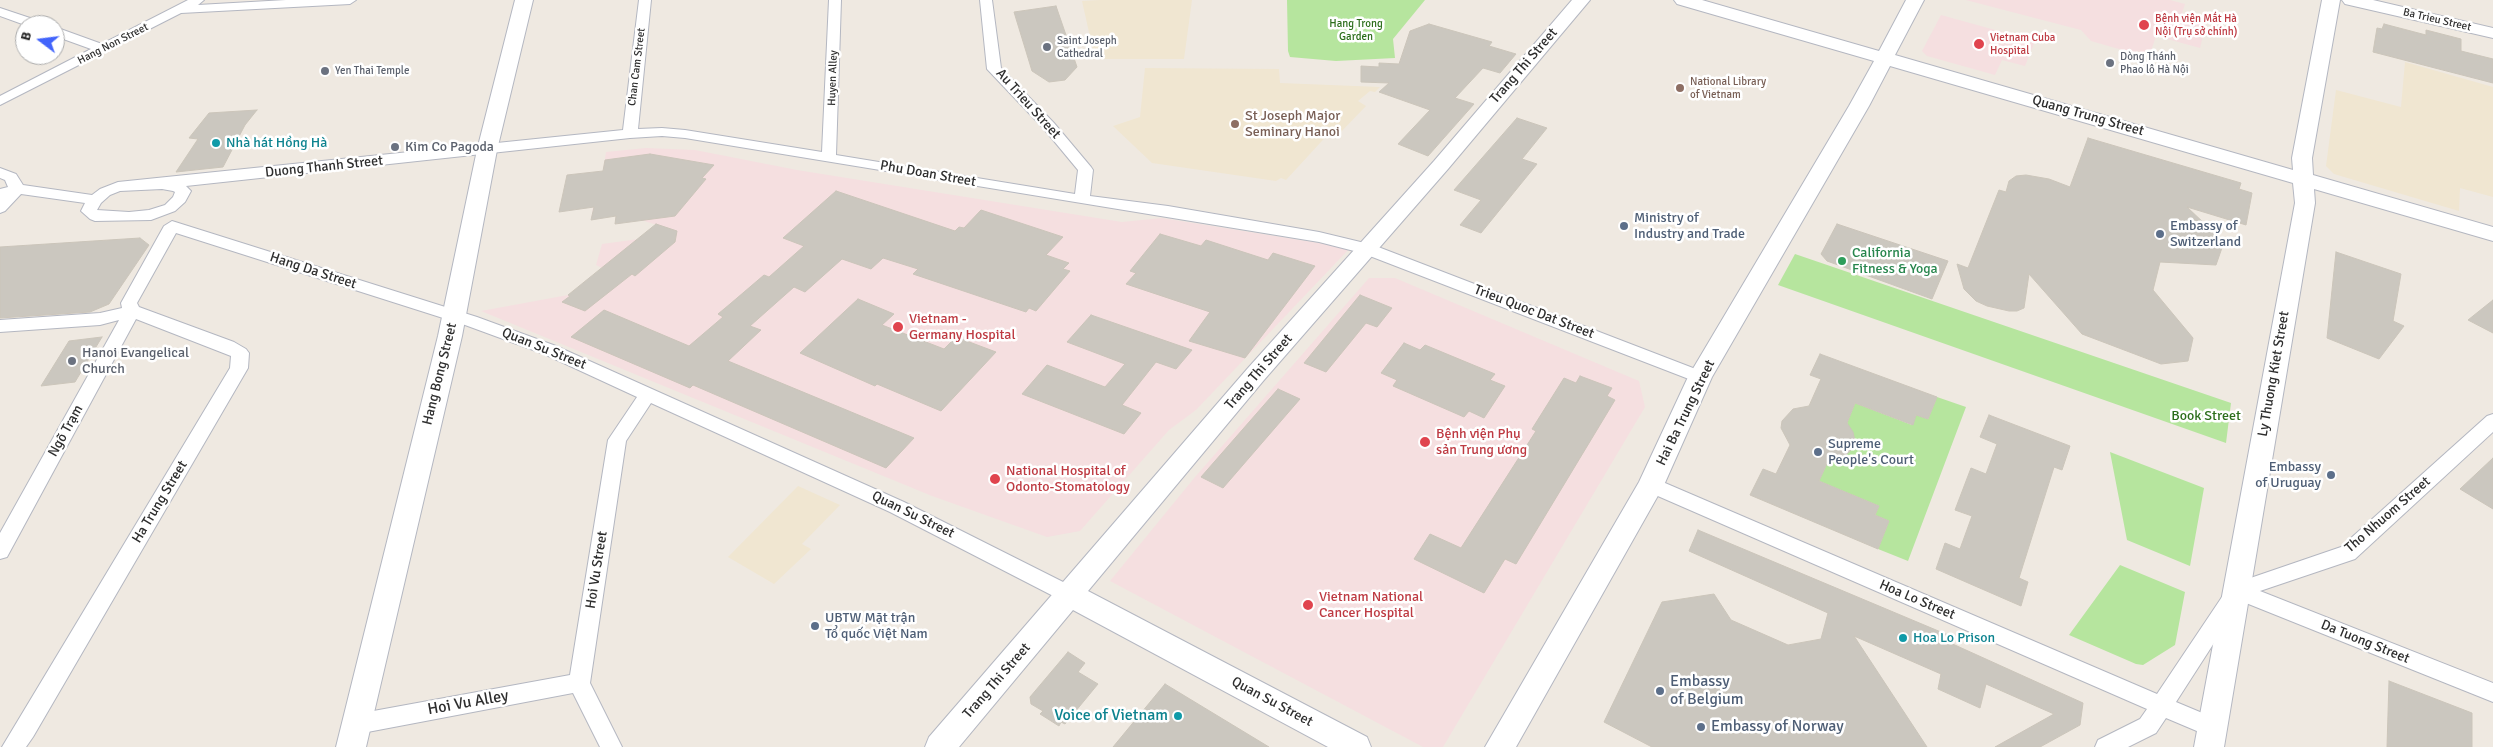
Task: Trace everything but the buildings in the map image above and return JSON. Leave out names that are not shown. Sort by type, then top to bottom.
[{"type":"street","name":"Hang Non Street","points":[[0,101],[198,0]]},
{"type":"street","points":[[180,10],[350,0]]},
{"type":"street","name":"Hang Bong Street","points":[[354,736],[454,316],[487,150],[524,0]]},
{"type":"street","name":"Chan Cam Street","points":[[630,134],[645,0]]},
{"type":"street","name":"Huyen Alley","points":[[829,156],[834,86],[836,0]]},
{"type":"street","name":"Au Trieu Street","points":[[986,0],[994,69],[1049,126],[1086,170],[1082,200]]},
{"type":"street","name":"Trang Thi Street","points":[[940,747],[1256,374],[1441,165],[1581,0]]},
{"type":"street","name":"Quang Trung Street","points":[[1683,0],[2493,234]]},
{"type":"street","name":"Hai Ba Trung Street","points":[[1500,747],[1650,485],[1700,377],[1885,58],[1916,0]]},
{"type":"street","name":"Ly Thuong Kiet Street","points":[[2210,737],[2305,204],[2302,158],[2331,0]]},
{"type":"street","name":"Ba Trieu Street","points":[[2351,0],[2493,33]]},
{"type":"street","points":[[0,12],[15,17]]},
{"type":"street","points":[[65,35],[104,49]]},
{"type":"street","name":"Phu Doan Street","points":[[487,150],[630,134],[662,132],[685,134],[829,156],[1082,200],[1168,211],[1367,248]]},
{"type":"street","name":"Duong Thanh Street","points":[[95,200],[105,192],[118,188],[487,150]]},
{"type":"street","points":[[0,173],[11,177],[16,189]]},
{"type":"street","points":[[0,194],[16,189],[95,200],[90,211],[95,216],[128,218],[151,215],[170,208],[180,199],[183,191],[178,187],[162,184]]},
{"type":"street","points":[[0,208],[16,189]]},
{"type":"street","name":"Hang Da Street","points":[[172,226],[454,316]]},
{"type":"street","name":"Ngõ Trạm","points":[[0,551],[132,312],[130,303],[172,226]]},
{"type":"street","name":"Trieu Quoc Dat Street","points":[[1367,248],[1700,377]]},
{"type":"street","points":[[0,326],[100,319],[132,312]]},
{"type":"street","name":"Ha Trung Street","points":[[12,747],[25,730],[239,368],[240,353],[228,346],[132,312]]},
{"type":"street","name":"Quan Su Street","points":[[454,316],[550,350],[897,507],[1070,595],[1356,747]]},
{"type":"street","name":"Hoi Vu Street","points":[[579,683],[617,440],[648,394]]},
{"type":"street","name":"Tho Nhuom Street","points":[[2237,591],[2348,553],[2493,421]]},
{"type":"street","name":"Hoa Lo Street","points":[[1650,485],[2161,706],[2210,737]]},
{"type":"street","points":[[2106,747],[2148,726],[2237,591]]},
{"type":"street","name":"Da Tuong Street","points":[[2237,591],[2493,693]]},
{"type":"street","points":[[579,683],[611,747]]},
{"type":"street","name":"Hoi Vu Alley","points":[[354,736],[579,683]]},
{"type":"shaded area","points":[[1192,0],[1184,59],[1095,59],[1082,1]]},
{"type":"shaded area","name":"Bệnh viện Mắt Hà Nội (Trụ sở chính)","points":[[1966,0],[2170,0],[2185,4],[2182,13],[2207,20],[2200,48],[2156,36],[2150,54],[2136,51],[2136,54],[2091,41],[2081,30]]},
{"type":"shaded area","name":"Vietnam Cuba Hospital","points":[[1941,15],[2035,41],[2025,66],[2002,60],[1995,75],[1927,56],[1922,51]]},
{"type":"shaded area","points":[[2405,62],[2493,87],[2493,197],[2460,188],[2459,211],[2334,174],[2326,166],[2336,90],[2401,107]]},
{"type":"shaded area","name":"St Joseph Major Seminary Hanoi","points":[[1145,68],[1279,69],[1280,83],[1380,87],[1375,92],[1370,91],[1358,101],[1366,106],[1340,133],[1332,130],[1286,180],[1281,178],[1276,181],[1152,163],[1113,126],[1140,117]]},
{"type":"shaded area","name":"Vietnam - Germany Hospital","points":[[646,148],[695,150],[797,170],[1122,222],[1162,218],[1350,248],[1196,410],[1169,430],[1080,531],[1047,537],[932,496],[481,311],[568,295],[602,268],[596,265],[602,244],[639,239],[660,226],[641,220],[615,224],[616,216],[591,220],[593,207],[559,212],[567,175],[603,171],[606,152]]},
{"type":"shaded area","name":"Bệnh viện Phụ sản Trung ương","points":[[1369,278],[1395,278],[1639,381],[1645,407],[1443,747],[1423,747],[1110,581],[1195,477]]},
{"type":"shaded area","points":[[798,486],[840,505],[802,544],[811,549],[774,584],[728,557]]},
{"type":"green space","name":"Hang Trong Garden","points":[[1287,0],[1425,0],[1393,39],[1395,58],[1336,61],[1290,57],[1288,51]]},
{"type":"green space","name":"Book Street","points":[[1795,254],[2231,403],[2226,443],[1778,285]]},
{"type":"green space","points":[[1937,397],[1966,407],[1908,561],[1878,549],[1889,521],[1875,515],[1879,506],[1819,481],[1829,459],[1846,455],[1852,449],[1855,441],[1847,423],[1855,403],[1912,425],[1916,415],[1928,419]]},
{"type":"green space","points":[[2110,452],[2204,488],[2190,566],[2127,540]]},
{"type":"green space","points":[[2120,565],[2185,592],[2175,645],[2143,665],[2136,664],[2069,635]]},
{"type":"place","name":"Bệnh viện Mắt Hà Nội (Trụ sở chính)","points":[[2144,25]]},
{"type":"place","name":"Vietnam Cuba Hospital","points":[[1979,44]]},
{"type":"place","name":"Saint Joseph Cathedral","points":[[1047,47]]},
{"type":"place","name":"Dòng Thánh Phao lô Hà Nội","points":[[2110,63]]},
{"type":"place","name":"Yen Thai Temple","points":[[325,71]]},
{"type":"place","name":"National Library of Vietnam","points":[[1680,88]]},
{"type":"place","name":"St Joseph Major Seminary Hanoi","points":[[1235,124]]},
{"type":"place","name":"Nhà hát Hồng Hà","points":[[216,143]]},
{"type":"place","name":"Kim Co Pagoda","points":[[395,147]]},
{"type":"place","name":"Ministry of Industry and Trade","points":[[1624,226]]},
{"type":"place","name":"Embassy of Switzerland","points":[[2160,234]]},
{"type":"place","name":"California Fitness & Yoga","points":[[1842,261]]},
{"type":"place","name":"Vietnam - Germany Hospital","points":[[898,327]]},
{"type":"place","name":"Hanoi Evangelical Church","points":[[72,361]]},
{"type":"place","name":"Bệnh viện Phụ sản Trung ương","points":[[1425,442]]},
{"type":"place","name":"Supreme People's Court","points":[[1818,452]]},
{"type":"place","name":"Embassy of Uruguay","points":[[2331,475]]},
{"type":"place","name":"National Hospital of Odonto-Stomatology","points":[[995,479]]},
{"type":"place","name":"Vietnam National Cancer Hospital","points":[[1308,605]]},
{"type":"place","name":"UBTW Mặt trận Tổ quốc Việt Nam","points":[[815,626]]},
{"type":"place","name":"Hoa Lo Prison","points":[[1903,638]]},
{"type":"place","name":"Embassy of Belgium","points":[[1660,691]]},
{"type":"place","name":"Voice of Vietnam","points":[[1178,716]]},
{"type":"place","name":"Embassy of Norway","points":[[1701,727]]}]
